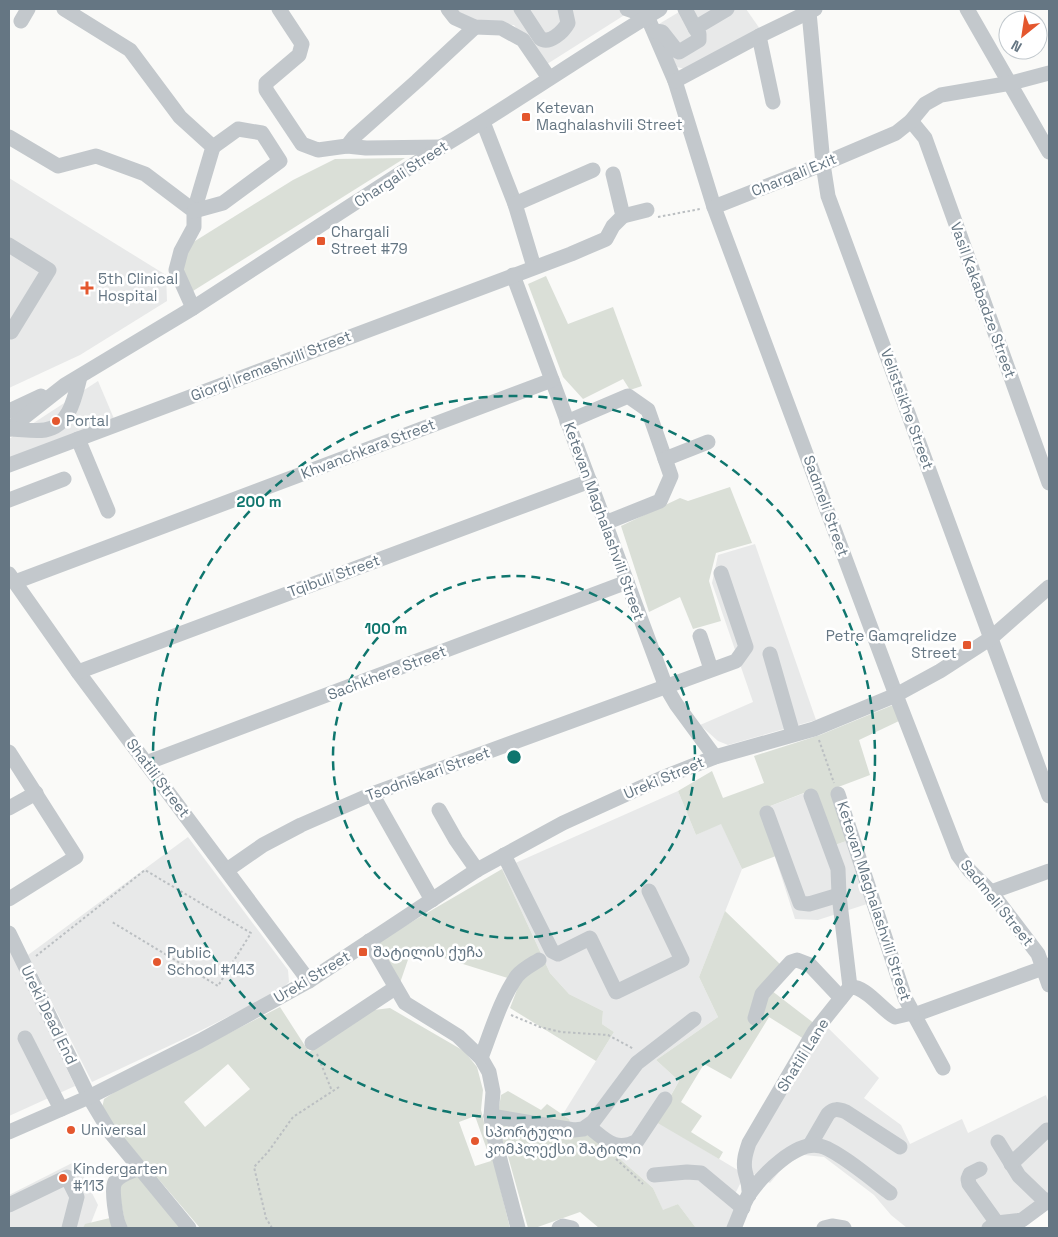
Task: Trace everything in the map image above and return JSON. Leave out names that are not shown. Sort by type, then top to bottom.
[{"type":"street","points":[[64,9],[130,50],[180,117],[213,147]]},
{"type":"street","points":[[448,9],[455,18],[475,27],[501,28],[523,40],[549,78]]},
{"type":"street","points":[[521,9],[540,38],[548,41],[566,27],[568,23],[565,9]]},
{"type":"street","points":[[627,9],[654,12]]},
{"type":"street","points":[[654,31],[662,32],[679,52],[699,40],[699,34],[685,9]]},
{"type":"street","points":[[695,28],[727,9]]},
{"type":"street","points":[[967,9],[1049,152]]},
{"type":"street","points":[[284,10],[302,44],[299,55],[266,83],[266,90],[302,144],[318,150],[347,146],[366,148],[441,147]]},
{"type":"street","points":[[675,81],[812,10]]},
{"type":"street","name":"Velistsikhe Street","points":[[812,10],[823,164],[828,196],[1049,796]]},
{"type":"street","name":"Sadmeli Street","points":[[654,12],[654,31],[675,81],[714,206],[896,695],[958,855],[970,871],[991,892],[1038,954],[1046,967],[1049,985]]},
{"type":"street","name":"Chargali Street","points":[[9,429],[66,385],[193,308],[654,12]]},
{"type":"street","points":[[347,146],[354,137],[418,81],[475,27]]},
{"type":"street","points":[[759,36],[773,102]]},
{"type":"street","name":"Chargali Exit","points":[[714,206],[823,164],[896,133],[911,121],[924,104],[942,95],[1011,83],[1049,72]]},
{"type":"street","name":"Vasil Kakabadze Street","points":[[911,121],[925,138],[1049,483]]},
{"type":"street","points":[[483,122],[515,204],[534,267],[606,239],[618,221],[613,174]]},
{"type":"street","points":[[193,308],[176,270],[181,251],[194,227],[194,212],[213,147],[238,129],[262,133],[280,161],[223,203],[194,212]]},
{"type":"street","points":[[9,137],[58,166],[96,156],[145,174],[194,212]]},
{"type":"street","points":[[515,204],[593,170]]},
{"type":"street","points":[[618,221],[649,214]]},
{"type":"street","points":[[9,246],[49,270],[10,333]]},
{"type":"street","name":"Giorgi Iremashvili Street","points":[[9,465],[534,267]]},
{"type":"street","name":"Ketevan Maghalashvili Street","points":[[513,275],[666,687],[676,704],[715,757]]},
{"type":"street","points":[[9,429],[45,430],[54,427],[71,409],[80,376]]},
{"type":"street","name":"Khvanchkara Street","points":[[12,578],[552,380]]},
{"type":"street","name":"Chargali Street","points":[[9,411],[66,385]]},
{"type":"street","points":[[567,422],[628,396],[648,410],[671,476],[660,501],[605,523]]},
{"type":"street","points":[[78,439],[108,511]]},
{"type":"street","points":[[665,459],[708,442]]},
{"type":"street","points":[[9,500],[64,479]]},
{"type":"street","name":"Tqibuli Street","points":[[78,672],[590,481]]},
{"type":"street","name":"Tsodniskari Street","points":[[227,870],[262,845],[372,794],[736,661],[746,647],[721,573]]},
{"type":"street","name":"Shatili Street","points":[[12,578],[78,672],[309,981]]},
{"type":"street","name":"Sachkhere Street","points":[[146,764],[627,582]]},
{"type":"street","points":[[715,757],[814,729],[896,695],[940,671],[991,638],[1049,587]]},
{"type":"street","points":[[700,636],[711,669]]},
{"type":"street","points":[[770,654],[793,734]]},
{"type":"street","points":[[9,752],[76,857],[9,899]]},
{"type":"street","name":"Ureki Street","points":[[9,1132],[88,1097],[200,1041],[309,981],[477,870],[563,823],[662,778],[715,757]]},
{"type":"street","points":[[9,808],[36,793]]},
{"type":"street","points":[[372,794],[432,900]]},
{"type":"street","name":"Ketevan Maghalashvili Street","points":[[838,794],[905,998],[943,1068]]},
{"type":"street","points":[[811,796],[838,869],[845,993]]},
{"type":"street","points":[[439,810],[456,840],[477,870]]},
{"type":"street","points":[[767,813],[800,903],[809,904],[839,894]]},
{"type":"street","points":[[504,855],[552,951],[558,954],[590,938],[616,992],[682,960],[649,892]]},
{"type":"street","points":[[991,892],[1049,871]]},
{"type":"street","name":"Ureki Dead End","points":[[9,936],[88,1097],[110,1132],[189,1228]]},
{"type":"street","points":[[369,942],[395,988],[406,1003],[458,1036],[481,1058],[489,1072],[493,1092],[491,1116],[493,1133],[518,1228]]},
{"type":"street","points":[[481,1058],[500,1010],[517,976],[527,966],[539,960]]},
{"type":"street","points":[[755,1018],[762,994],[791,962],[798,960],[810,965],[845,993]]},
{"type":"street","points":[[845,993],[854,986],[862,990],[895,1017],[913,1014],[1046,967]]},
{"type":"street","points":[[312,1043],[395,988]]},
{"type":"street","name":"Shatili Lane","points":[[746,1201],[750,1184],[745,1169],[745,1155],[749,1143],[814,1032],[845,993]]},
{"type":"street","points":[[491,1116],[574,1130],[583,1129],[593,1122],[637,1063],[694,1018]]},
{"type":"street","points":[[25,1038],[61,1109]]},
{"type":"street","points":[[588,1126],[616,1146],[624,1146],[637,1141],[665,1099]]},
{"type":"street","points":[[810,1145],[828,1114],[832,1110],[837,1109],[846,1112],[900,1147]]},
{"type":"street","points":[[1011,1164],[1047,1130]]},
{"type":"street","points":[[980,1169],[970,1174],[969,1184],[993,1226],[1022,1220],[1048,1201],[1019,1176],[998,1142]]},
{"type":"street","points":[[734,1228],[746,1201],[764,1176],[785,1158],[810,1145],[820,1146],[832,1151],[890,1192]]},
{"type":"street","points":[[120,1228],[117,1223],[113,1187],[122,1175],[139,1168]]},
{"type":"street","points":[[654,1175],[687,1172],[701,1173],[746,1201]]},
{"type":"street","points":[[9,1205],[67,1177],[77,1198],[69,1228]]},
{"type":"street","points":[[559,1228],[563,1226],[572,1228]]},
{"type":"street","points":[[824,1228],[832,1226],[844,1228]]},
{"type":"path","points":[[649,214],[714,206]]},
{"type":"path","name":"Ketevan Maghalashvili Street","points":[[814,729],[838,794]]},
{"type":"path","points":[[24,965],[145,870],[250,933],[218,986],[112,922]]},
{"type":"path","points":[[500,1010],[540,1027],[561,1032],[608,1035],[645,1056]]},
{"type":"path","points":[[312,1043],[332,1091]]},
{"type":"path","points":[[272,1228],[266,1218],[254,1167],[268,1152],[293,1117],[339,1087]]},
{"type":"path","points":[[624,1146],[616,1160],[648,1189],[654,1183],[654,1175]]},
{"type":"shaded area","points":[[452,9],[634,9],[544,66],[514,25],[478,23]]},
{"type":"shaded area","points":[[684,9],[746,9],[760,29],[685,69],[673,66],[649,30]]},
{"type":"shaded area","points":[[405,158],[193,291],[182,271],[187,246],[293,180],[335,159]]},
{"type":"shaded area","name":"5th Clinical Hospital","points":[[9,178],[166,275],[167,301],[80,355],[9,388]]},
{"type":"shaded area","points":[[546,276],[568,324],[613,307],[642,386],[630,390],[623,379],[583,399],[563,377],[528,284]]},
{"type":"shaded area","points":[[98,381],[115,421],[9,460],[9,439]]},
{"type":"shaded area","points":[[730,487],[752,543],[716,553],[709,581],[721,621],[693,629],[680,597],[649,612],[621,526],[680,498],[688,501]]},
{"type":"shaded area","points":[[755,544],[816,720],[728,745],[718,741],[700,725],[753,702],[712,583],[718,555]]},
{"type":"shaded area","points":[[893,705],[899,721],[859,740],[870,775],[833,789],[849,840],[835,845],[814,789],[760,810],[776,856],[742,869],[721,824],[696,835],[678,791],[712,771],[723,798],[764,783],[754,756],[820,735]]},
{"type":"shaded area","points":[[815,789],[835,845],[849,840],[870,903],[818,920],[795,919],[760,810]]},
{"type":"shaded area","points":[[678,791],[696,835],[721,823],[742,869],[699,977],[718,1017],[656,1060],[679,1081],[656,1121],[741,1172],[742,1180],[734,1196],[736,1210],[730,1228],[696,1228],[678,1204],[663,1211],[653,1188],[620,1159],[624,1155],[575,1135],[569,1119],[563,1114],[614,1032],[602,1024],[603,1011],[569,994],[550,973],[502,869]]},
{"type":"shaded area","name":"Public School #143","points":[[188,837],[288,970],[289,982],[281,990],[188,1037],[92,1082],[28,955]]},
{"type":"shaded area","points":[[502,869],[550,973],[569,994],[603,1011],[602,1024],[614,1032],[596,1061],[510,1008],[520,982],[412,948],[400,983],[374,944]]},
{"type":"shaded area","points":[[725,911],[782,966],[763,984],[815,1024],[804,1039],[769,1017],[731,1079],[704,1064],[681,1102],[702,1116],[691,1132],[723,1152],[719,1159],[656,1122],[679,1081],[656,1060],[718,1017],[699,977]]},
{"type":"shaded area","points":[[9,948],[75,1086],[9,1116]]},
{"type":"shaded area","points":[[280,1007],[309,1052],[374,1010],[390,1008],[464,1051],[477,1067],[483,1090],[481,1110],[510,1228],[200,1228],[110,1122],[102,1108],[104,1099],[116,1091]],"holes":[[[228,1064],[250,1089],[205,1127],[184,1102]],[[475,1116],[491,1161],[475,1166],[459,1122]]]},
{"type":"shaded area","points":[[825,1025],[879,1078],[864,1098],[901,1125],[910,1144],[962,1119],[968,1133],[1046,1095],[1049,1104],[1049,1205],[1029,1218],[1020,1228],[907,1228],[891,1215],[874,1195],[824,1157],[804,1155],[785,1165],[770,1183],[748,1171],[753,1146]]},
{"type":"shaded area","points":[[508,1091],[541,1110],[547,1104],[569,1119],[575,1135],[590,1132],[624,1155],[620,1159],[653,1188],[663,1210],[678,1204],[696,1228],[599,1228],[580,1212],[535,1228],[528,1228],[506,1149],[496,1126],[501,1095]]},
{"type":"shaded area","name":"Kindergarten #113","points":[[76,1161],[98,1205],[89,1228],[9,1228],[9,1195]]},
{"type":"shaded area","points":[[128,1177],[139,1177],[184,1228],[126,1228],[118,1186]]},
{"type":"shaded area","points":[[114,1217],[115,1228],[83,1228],[85,1224]]},
{"type":"place","name":"Ketevan Maghalashvili Street","points":[[526,117]]},
{"type":"place","name":"Chargali Street #79","points":[[321,241]]},
{"type":"place","name":"5th Clinical Hospital","points":[[87,288]]},
{"type":"place","name":"Portal","points":[[56,421]]},
{"type":"place","name":"Petre Gamqrelidze Street","points":[[967,645]]},
{"type":"place","name":"შატილის ქუჩა","points":[[363,952]]},
{"type":"place","name":"Public School #143","points":[[157,962]]},
{"type":"place","name":"Universal","points":[[71,1130]]},
{"type":"place","name":"სპორტული კომპლექსი შატილი","points":[[475,1141]]},
{"type":"place","name":"Kindergarten #113","points":[[63,1178]]}]
